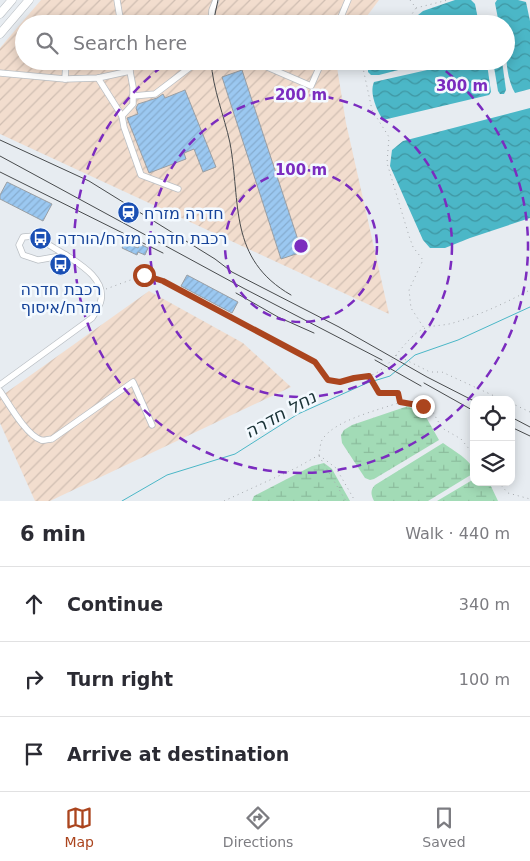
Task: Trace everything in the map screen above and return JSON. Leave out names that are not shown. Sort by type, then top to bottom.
[{"type":"highway","points":[[0,14],[12,0]]},
{"type":"highway","points":[[16,15],[29,0]]},
{"type":"highway","points":[[0,34],[15,16]]},
{"type":"street","points":[[117,0],[120,15]]},
{"type":"street","points":[[212,15],[216,0]]},
{"type":"street","points":[[342,15],[348,0]]},
{"type":"street","points":[[65,79],[66,70]]},
{"type":"street","points":[[133,96],[155,94],[188,70]]},
{"type":"street","points":[[274,70],[311,86],[318,70]]},
{"type":"street","points":[[0,72],[65,79],[98,78],[130,71],[133,104],[122,116]]},
{"type":"street","points":[[98,78],[122,116],[141,175],[178,189]]},
{"type":"street","points":[[0,385],[92,318],[101,302],[102,290],[86,268],[34,236],[23,237],[19,245],[24,255],[38,260],[66,256]]},
{"type":"street","points":[[0,391],[26,427],[34,436],[43,440],[52,439],[133,382],[152,425]]},
{"type":"path","points":[[410,0],[416,8]]},
{"type":"path","points":[[411,15],[416,8],[448,0]]},
{"type":"path","points":[[363,70],[372,110],[389,137],[387,164],[414,247],[423,260],[409,290],[411,308],[424,328]]},
{"type":"path","points":[[102,290],[144,275],[163,281],[315,362],[328,380],[340,382],[369,376],[382,369],[412,336],[424,328],[448,325],[479,315],[530,290]]},
{"type":"path","points":[[396,355],[430,372],[442,372],[494,396]]},
{"type":"path","points":[[369,376],[379,393],[398,393],[400,402]]},
{"type":"path","points":[[346,501],[319,455],[322,440],[332,429],[345,422],[400,402],[423,406],[431,409],[442,428],[461,440],[470,451]]},
{"type":"path","points":[[515,406],[530,412]]},
{"type":"path","points":[[224,501],[296,468],[319,455]]},
{"type":"path","points":[[319,455],[336,468],[355,501]]},
{"type":"path","points":[[502,486],[508,493],[530,499]]},
{"type":"shaded area","points":[[41,0],[379,0],[368,15],[28,15]]},
{"type":"shaded area","points":[[15,30],[15,70],[337,70],[346,123],[389,314],[0,134],[0,48]]},
{"type":"shaded area","points":[[149,291],[243,343],[291,387],[50,501],[35,501],[0,423],[0,397]]},
{"type":"green space","points":[[408,406],[426,417],[439,440],[374,479],[365,478],[342,443],[341,435],[344,430],[352,425]]},
{"type":"green space","points":[[443,443],[470,464],[470,475],[428,501],[374,501],[372,489],[375,485]]},
{"type":"green space","points":[[324,463],[332,469],[350,501],[252,501],[254,496],[312,466]]},
{"type":"green space","points":[[470,481],[470,486],[491,486],[498,501],[437,501]]},
{"type":"water","points":[[455,0],[471,0],[475,4],[477,15],[418,15],[423,11]]},
{"type":"water","points":[[497,0],[526,2],[530,21],[530,89],[515,93],[511,86],[508,70],[515,70],[515,15],[497,15],[495,3]]},
{"type":"water","points":[[368,70],[398,70],[379,75],[371,75]]},
{"type":"water","points":[[427,70],[488,70],[491,92],[489,95],[383,120],[373,96],[374,82]]},
{"type":"water","points":[[494,70],[503,70],[506,90],[504,94],[500,94]]},
{"type":"water","points":[[530,108],[530,218],[445,248],[430,248],[423,240],[390,166],[392,150],[403,141]]},
{"type":"building","points":[[242,70],[302,252],[281,259],[222,77]]},
{"type":"building","points":[[185,90],[216,167],[203,172],[194,149],[184,153],[186,159],[149,173],[127,118],[138,114],[136,108],[138,104],[163,94],[165,98]]},
{"type":"building","points":[[7,182],[52,204],[43,221],[0,199],[0,195]]},
{"type":"building","points":[[125,242],[138,248],[140,244],[148,248],[145,255],[138,252],[137,255],[122,248]]},
{"type":"building","points":[[187,275],[238,302],[232,313],[181,286]]},
{"type":"waterway","name":"נחל חדרה","points":[[122,501],[167,475],[235,454],[298,414],[367,383],[390,376],[415,355],[458,340],[530,307]]},
{"type":"railway","points":[[215,15],[218,0]]},
{"type":"railway","points":[[212,70],[230,143],[241,228],[247,247],[256,264],[271,281],[291,295]]},
{"type":"railway","points":[[0,140],[89,181],[215,259],[232,272],[339,327],[470,399]]},
{"type":"railway","points":[[0,156],[245,289],[382,360]]},
{"type":"railway","points":[[0,172],[163,253]]},
{"type":"railway","points":[[236,293],[278,317],[314,333]]},
{"type":"railway","points":[[375,360],[421,386]]},
{"type":"railway","points":[[424,383],[470,409]]},
{"type":"railway","points":[[515,419],[530,427]]},
{"type":"railway","points":[[515,429],[530,436]]},
{"type":"place","name":"חדרה מזרח","points":[[128,213]]},
{"type":"place","name":"רכבת חדרה מזרח/הורדה","points":[[41,238]]},
{"type":"place","name":"רכבת חדרה מזרח/איסוף","points":[[61,265]]},
{"type":"route","points":[[144,275],[163,281],[315,362],[328,380],[340,382],[369,376],[379,393],[398,393],[400,402],[423,406]]}]
